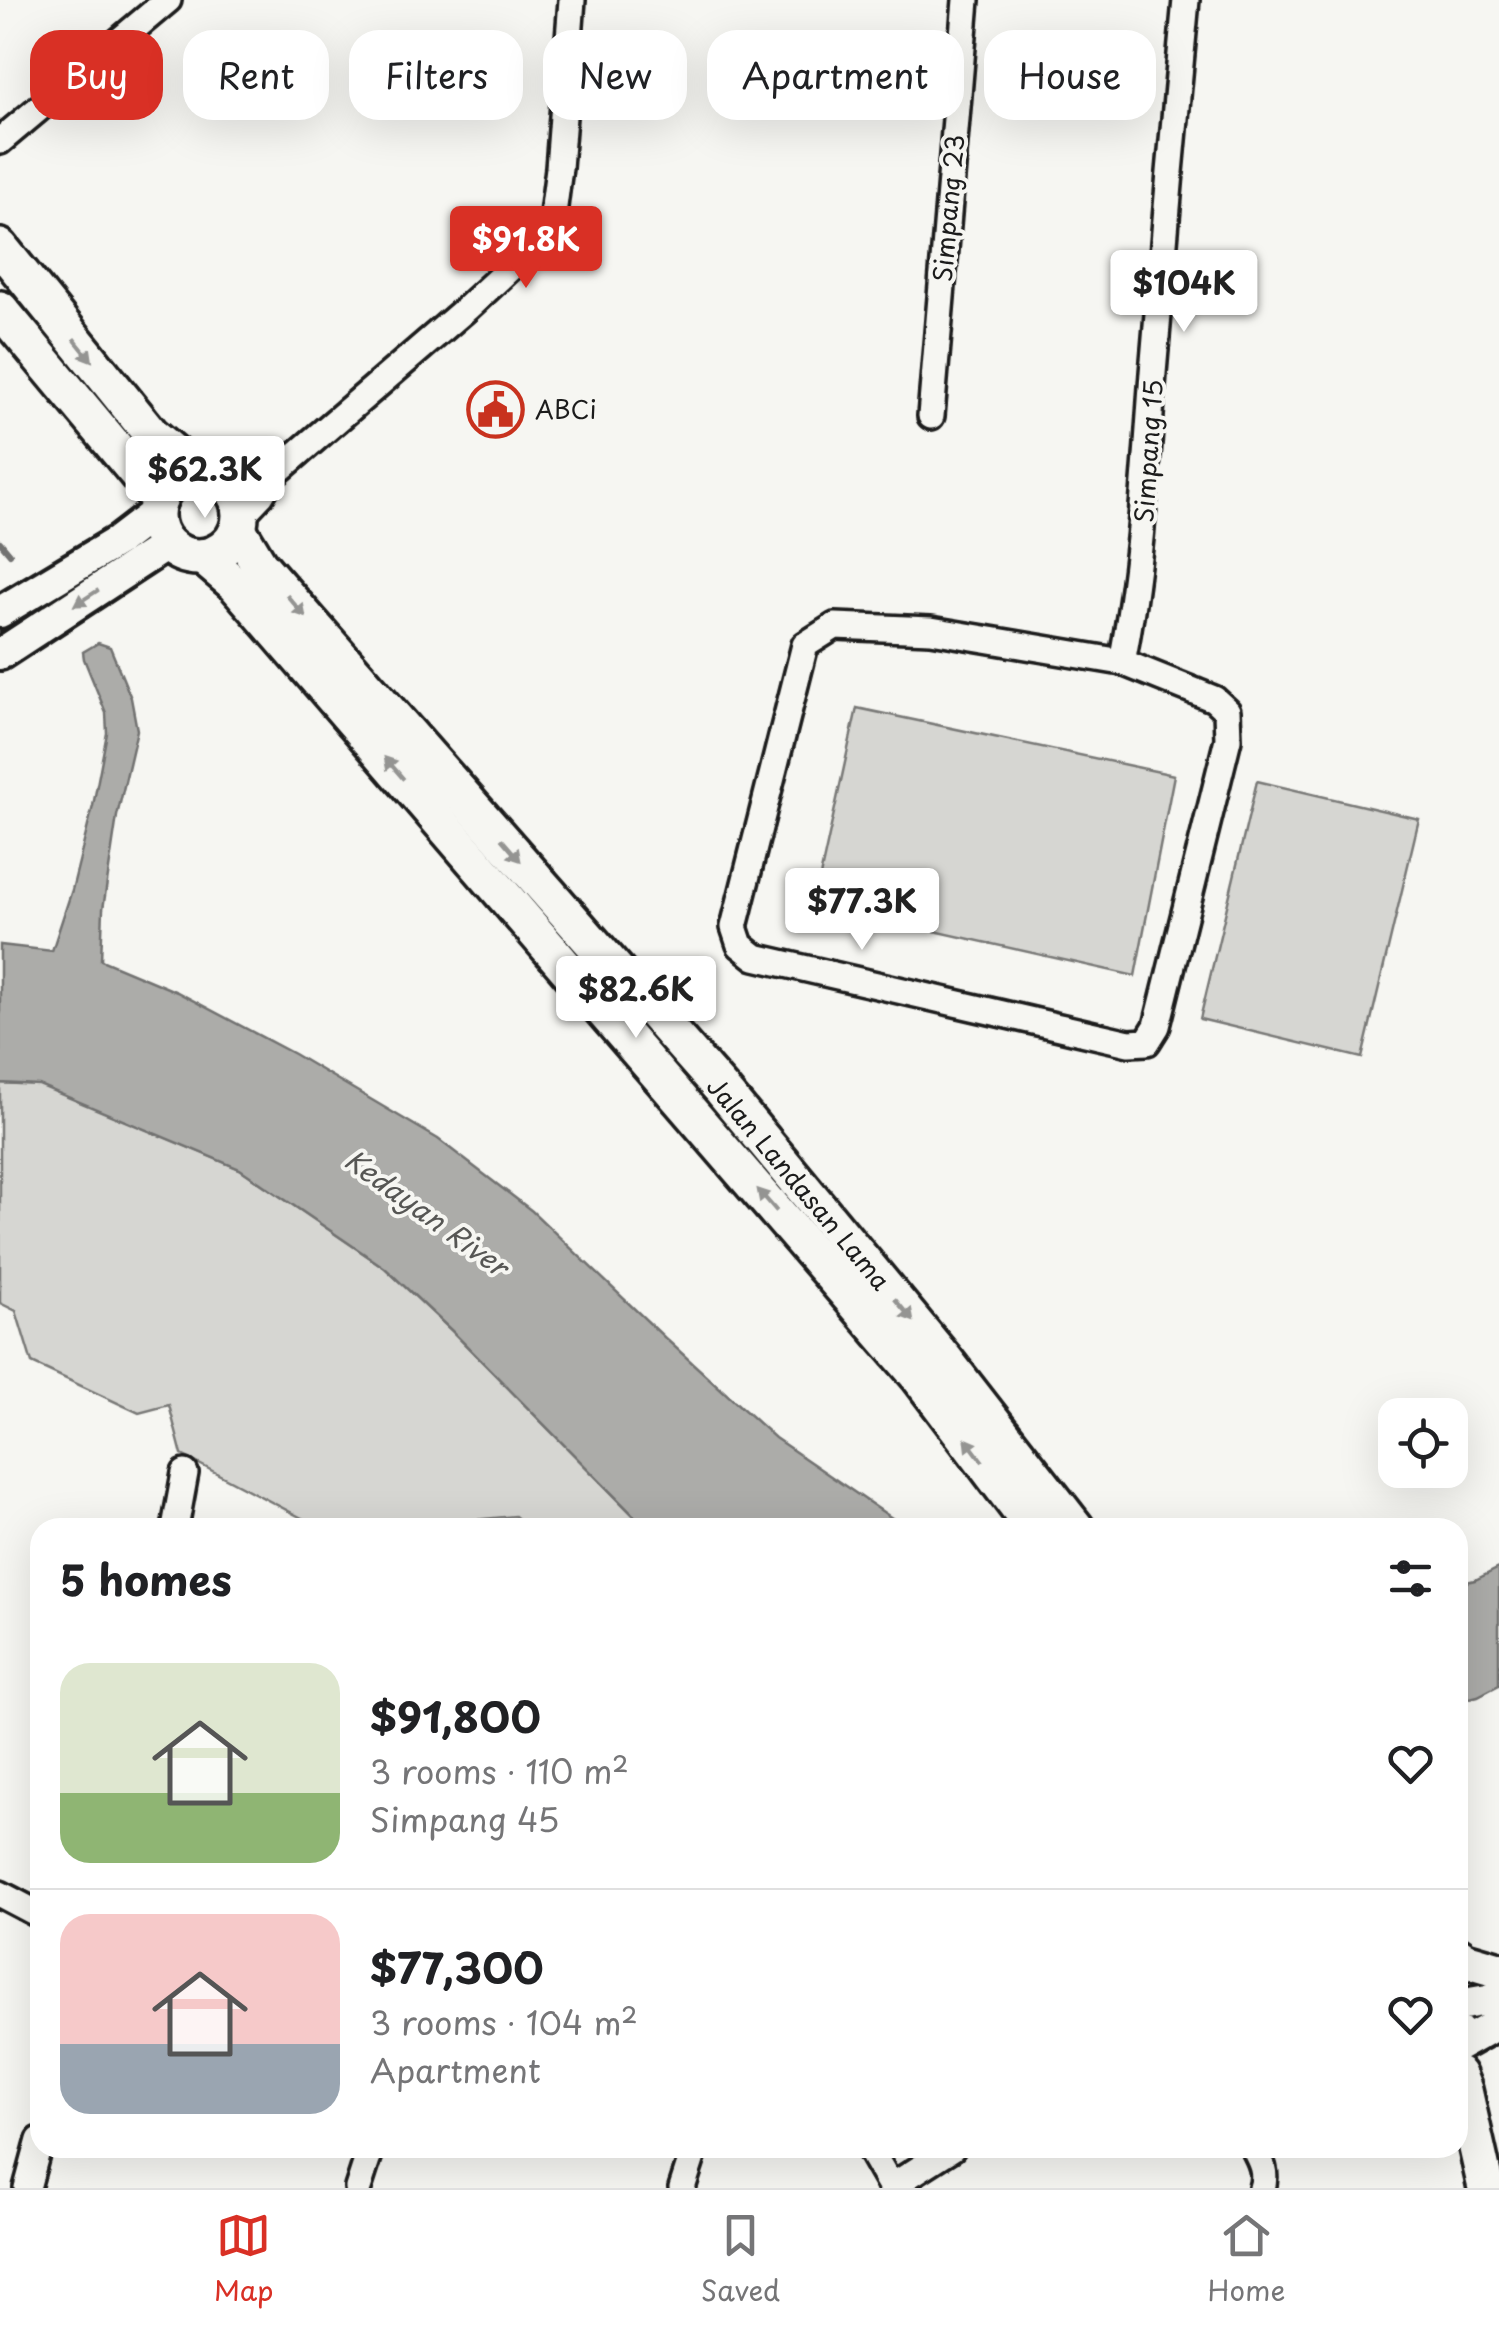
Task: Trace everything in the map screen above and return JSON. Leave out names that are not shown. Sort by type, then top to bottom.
[{"type":"main road","name":"Jalan Landasan Lama","points":[[0,247],[150,434],[226,501],[258,564],[722,1090],[946,1361],[1068,1518]]},
{"type":"main road","points":[[0,282],[41,330],[46,364]]},
{"type":"main road","points":[[0,308],[161,519],[178,552],[203,557],[224,548],[226,501],[173,480],[164,489],[161,519]]},
{"type":"main road","name":"Jalan Landasan Lama","points":[[203,557],[236,585],[919,1376],[1026,1518]]},
{"type":"main road","points":[[1468,1961],[1499,1970]]},
{"type":"main road","points":[[1468,2108],[1486,2188]]},
{"type":"street","points":[[0,141],[168,0]]},
{"type":"street","points":[[226,501],[260,494],[274,475],[467,308],[550,230],[559,168],[572,0]]},
{"type":"street","name":"Simpang 23","points":[[931,416],[966,0]]},
{"type":"street","name":"Simpang 15","points":[[1122,662],[1142,537],[1186,0]]},
{"type":"street","points":[[226,501],[255,472],[274,475]]},
{"type":"street","points":[[0,612],[161,519]]},
{"type":"street","points":[[0,654],[161,519]]},
{"type":"street","points":[[835,626],[931,630],[1122,662],[1214,699],[1226,710],[1228,738],[1157,1026],[1147,1042],[1129,1043],[755,957],[740,945],[734,927],[805,646],[835,626]]},
{"type":"street","points":[[177,1518],[185,1473]]},
{"type":"street","points":[[0,1894],[30,1910]]},
{"type":"street","points":[[1468,2003],[1499,1998]]},
{"type":"street","points":[[1468,2039],[1499,2023]]},
{"type":"street","points":[[27,2188],[35,2158]]},
{"type":"street","points":[[358,2188],[368,2158]]},
{"type":"street","points":[[682,2188],[692,2158]]},
{"type":"street","points":[[875,2158],[891,2188],[937,2158]]},
{"type":"street","points":[[1260,2158],[1265,2178],[1262,2188]]},
{"type":"shaded area","points":[[857,708],[1174,775],[1135,976],[814,904]]},
{"type":"shaded area","points":[[1257,781],[1419,819],[1362,1058],[1200,1019]]},
{"type":"shaded area","points":[[0,1083],[39,1084],[240,1169],[385,1268],[636,1518],[302,1518],[182,1455],[169,1405],[139,1413],[32,1363],[16,1311],[0,1303]]},
{"type":"water","name":"Kedayan River","points":[[98,643],[110,647],[131,698],[137,730],[117,816],[103,909],[101,960],[177,992],[294,1054],[438,1139],[532,1211],[775,1438],[892,1518],[636,1518],[385,1268],[240,1169],[39,1085],[0,1083],[0,945],[52,951],[93,806],[107,733],[106,713],[83,652]]},
{"type":"water","points":[[1499,1568],[1499,1685],[1468,1698],[1468,1582]]},
{"type":"waterway","points":[[0,542],[10,554]]},
{"type":"place","name":"ABCi","points":[[496,409]]}]
